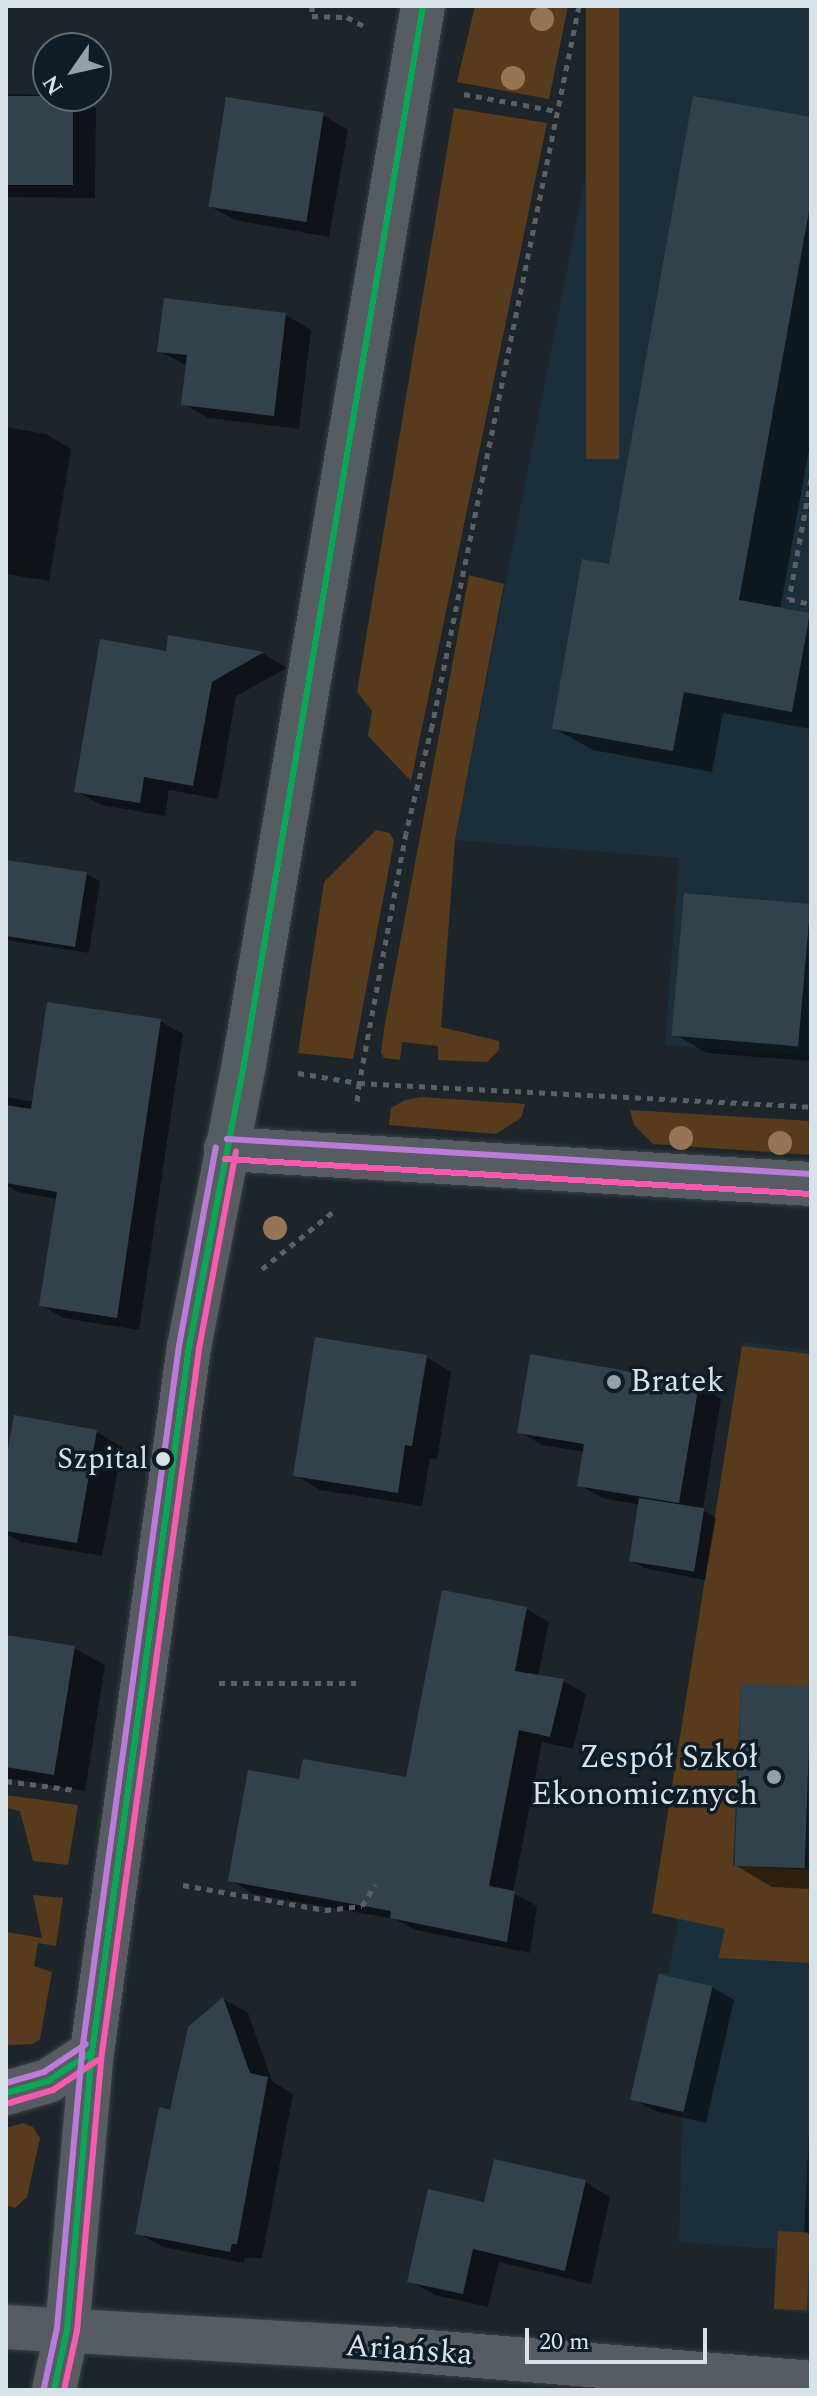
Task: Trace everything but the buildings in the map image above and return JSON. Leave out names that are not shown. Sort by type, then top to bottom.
[{"type":"street","points":[[54,2390],[67,2330],[92,2052],[189,1347],[244,1064],[423,6]]},
{"type":"street","points":[[226,1149],[811,1184]]},
{"type":"street","points":[[6,2093],[48,2081],[92,2052]]},
{"type":"street","name":"Ariańska","points":[[6,2327],[391,2349],[811,2383]]},
{"type":"path","points":[[312,6],[312,16],[347,17],[374,34]]},
{"type":"path","points":[[259,1271],[350,1198],[359,1083],[406,833],[432,726],[579,6]]},
{"type":"path","points":[[811,479],[789,599],[811,604]]},
{"type":"path","points":[[244,1064],[359,1083],[811,1107]]},
{"type":"path","points":[[219,1683],[356,1683]]},
{"type":"path","points":[[6,1781],[129,1798]]},
{"type":"path","points":[[183,1885],[325,1910],[362,1906],[375,1885]]},
{"type":"shaded area","points":[[475,6],[568,6],[549,99],[457,82]]},
{"type":"shaded area","points":[[586,6],[619,6],[619,459],[586,459]]},
{"type":"shaded area","points":[[619,6],[811,6],[811,1056],[665,1045],[679,858],[455,840]]},
{"type":"shaded area","points":[[454,108],[547,123],[411,781],[368,736],[372,711],[357,692]]},
{"type":"shaded area","points":[[469,575],[504,584],[455,840],[441,1027],[499,1041],[499,1050],[487,1062],[438,1060],[438,1046],[402,1042],[400,1060],[384,1058],[381,1053],[384,1029]]},
{"type":"shaded area","points":[[376,830],[390,833],[394,841],[353,1059],[298,1053],[324,882]]},
{"type":"shaded area","points":[[422,1097],[525,1104],[521,1118],[496,1134],[389,1125],[391,1108],[405,1100]]},
{"type":"shaded area","points":[[630,1110],[811,1121],[811,1155],[653,1144],[634,1125]]},
{"type":"shaded area","points":[[743,1342],[811,1350],[811,2314],[774,2310],[775,2249],[679,2242],[682,2113],[630,2100],[658,1972],[668,1973],[679,1920],[652,1913]]},
{"type":"shaded area","points":[[742,1346],[811,1354],[811,1687],[741,1684],[733,1866],[811,1870],[811,1963],[718,1958],[725,1929],[652,1913]]},
{"type":"shaded area","points":[[6,1795],[78,1805],[68,1865],[33,1861],[20,1811],[6,1808]]},
{"type":"shaded area","points":[[33,1895],[63,1898],[56,1946],[38,1943],[34,1966],[52,1972],[40,2039],[33,2044],[11,2045],[6,2044],[6,1932],[42,1938]]},
{"type":"shaded area","points":[[23,2123],[33,2127],[40,2138],[27,2197],[15,2208],[6,2205],[6,2128]]},
{"type":"shaded area","points":[[778,2231],[811,2233],[807,2311],[774,2309]]},
{"type":"transit line","points":[[54,2390],[67,2330],[92,2052],[189,1347],[244,1064],[423,6]]},
{"type":"transit line","points":[[227,1139],[811,1174]]},
{"type":"transit line","points":[[44,2388],[57,2328],[82,2051],[179,1346],[216,1147]]},
{"type":"transit line","points":[[64,2390],[77,2331],[102,2053],[199,1349],[236,1151]]},
{"type":"transit line","points":[[225,1159],[810,1194]]},
{"type":"transit line","points":[[6,2083],[44,2072],[86,2044]]},
{"type":"transit line","points":[[6,2093],[48,2081],[92,2052]]},
{"type":"transit line","points":[[9,2103],[53,2090],[98,2060]]},
{"type":"place","name":"Bratek","points":[[614,1382]]},
{"type":"place","name":"Szpital","points":[[163,1459]]},
{"type":"place","name":"Zespół Szkół Ekonomicznych","points":[[774,1777]]}]
